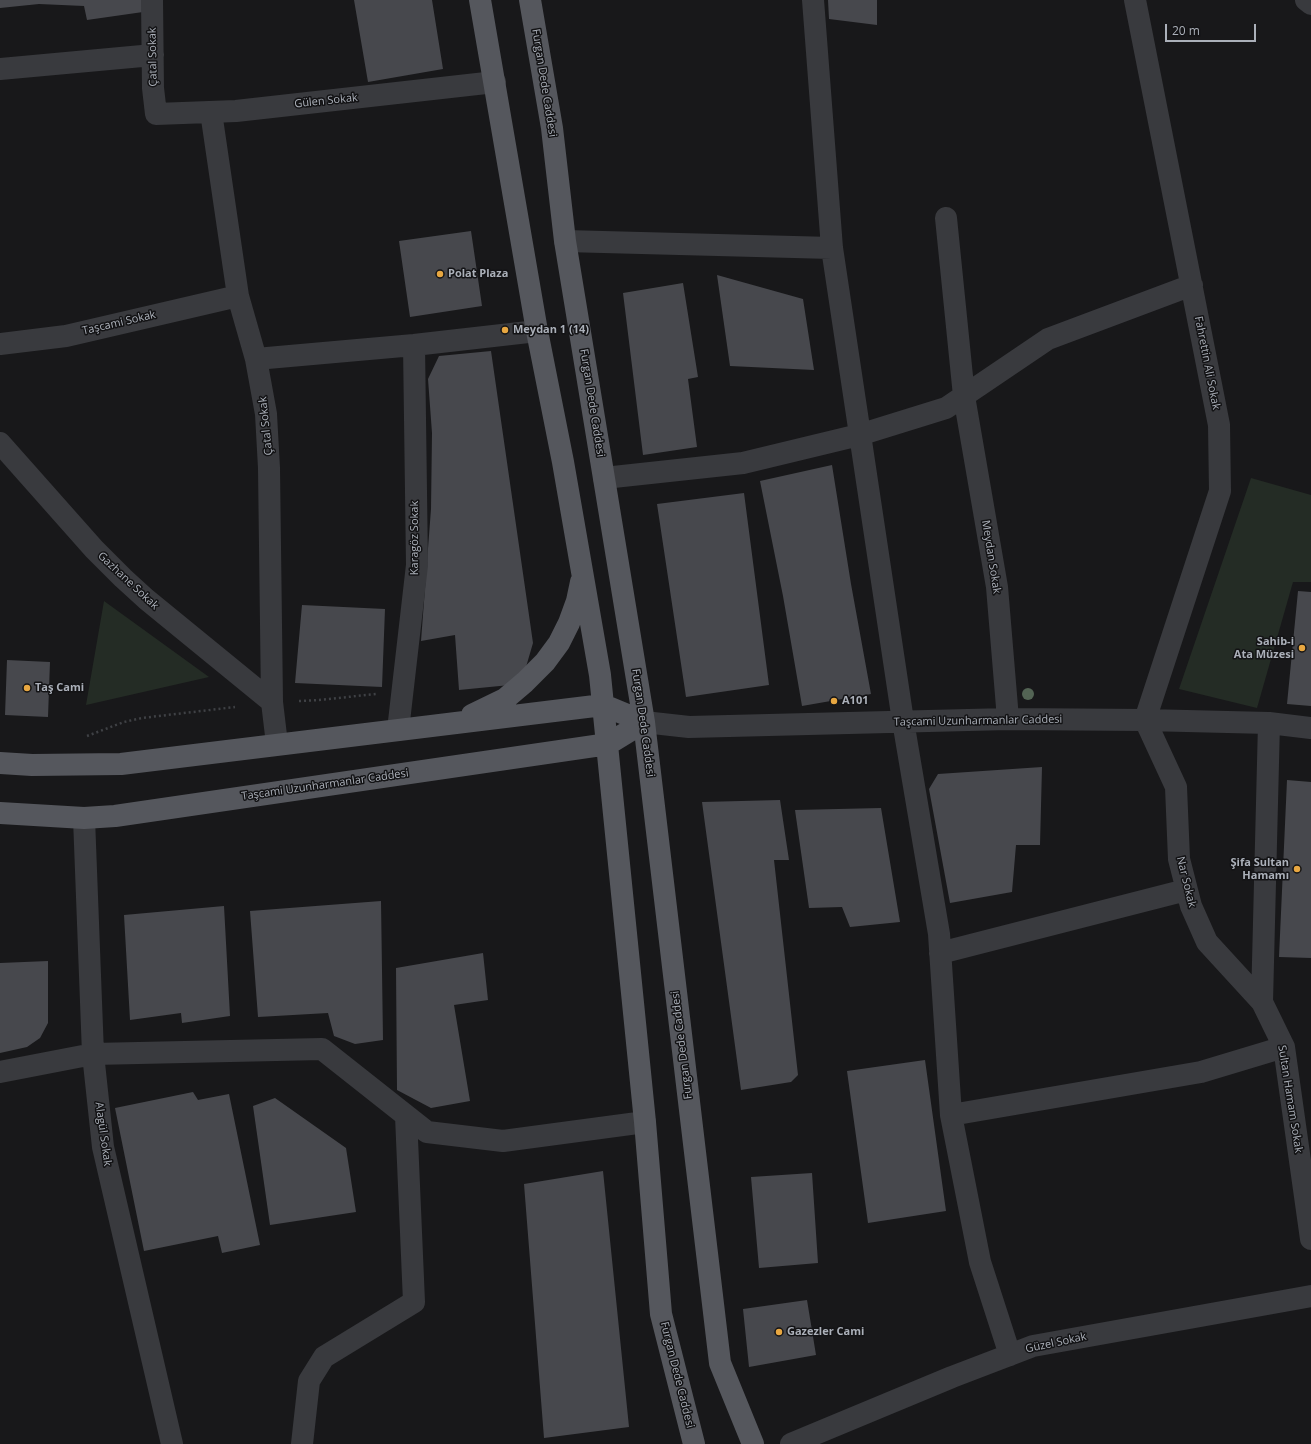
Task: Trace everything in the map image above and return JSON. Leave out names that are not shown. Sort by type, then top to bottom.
[{"type":"main road","name":"Furgan Dede Caddesi","points":[[480,0],[600,676],[645,1122],[661,1314],[694,1444]]},
{"type":"main road","name":"Furgan Dede Caddesi","points":[[530,0],[552,128],[565,241],[644,722],[720,1363],[753,1444]]},
{"type":"main road","points":[[454,723],[505,699],[526,682],[545,662],[559,643],[569,623],[577,601],[582,573]]},
{"type":"main road","name":"Taşcami Uzunharmanlar Caddesi","points":[[0,763],[32,765],[120,764],[603,705],[644,722]]},
{"type":"main road","name":"Taşcami Uzunharmanlar Caddesi","points":[[0,813],[84,818],[115,816],[608,744],[644,722]]},
{"type":"street","name":"Çatal Sokak","points":[[152,0],[153,88],[156,114]]},
{"type":"street","points":[[813,0],[832,248],[903,722],[939,934],[951,1115],[980,1262],[1010,1355]]},
{"type":"street","name":"Fahrettin Ali Sokak","points":[[1135,0],[1219,425],[1220,491],[1145,720]]},
{"type":"street","points":[[1306,0],[1311,4]]},
{"type":"street","points":[[0,69],[153,56]]},
{"type":"street","name":"Gülen Sokak","points":[[156,114],[244,110],[495,82]]},
{"type":"street","name":"Çatal Sokak","points":[[211,112],[238,296],[256,359],[266,414],[270,468],[272,702],[277,744]]},
{"type":"street","name":"Meydan Sokak","points":[[946,218],[964,396],[996,587],[1008,719]]},
{"type":"street","points":[[565,241],[832,248]]},
{"type":"street","points":[[604,478],[743,463],[860,435],[946,408],[1048,339],[1192,285]]},
{"type":"street","name":"Taşcami Sokak","points":[[0,344],[66,336],[238,296]]},
{"type":"street","points":[[256,359],[414,345],[538,331]]},
{"type":"street","name":"Karagöz Sokak","points":[[398,730],[417,565],[414,345]]},
{"type":"street","name":"Gazhane Sokak","points":[[0,443],[94,549],[123,578],[152,604],[272,702]]},
{"type":"street","name":"Taşcami Uzunharmanlar Caddesi","points":[[644,722],[689,727],[1008,719],[1145,720],[1269,723],[1311,728]]},
{"type":"street","name":"Nar Sokak","points":[[1145,720],[1176,787],[1179,859],[1191,906],[1207,942],[1262,1002]]},
{"type":"street","name":"Sultan Hamam Sokak","points":[[1269,723],[1262,1002],[1284,1048],[1311,1240]]},
{"type":"street","name":"Alagül Sokak","points":[[84,818],[93,1054],[103,1147],[172,1444]]},
{"type":"street","points":[[940,953],[1186,890]]},
{"type":"street","points":[[951,1115],[1201,1072],[1284,1048]]},
{"type":"street","points":[[0,1072],[93,1054],[322,1049],[427,1132],[503,1141],[645,1122]]},
{"type":"street","points":[[302,1444],[309,1381],[324,1356],[414,1302],[406,1116]]},
{"type":"street","name":"Güzel Sokak","points":[[791,1444],[952,1377],[1033,1346],[1311,1296]]},
{"type":"shaded area","points":[[1251,478],[1311,495],[1311,582],[1293,582],[1257,708],[1179,689]]},
{"type":"shaded area","points":[[104,601],[209,677],[86,705]]},
{"type":"building","points":[[0,0],[142,0],[143,12],[87,20],[84,6],[39,4],[0,8]]},
{"type":"building","points":[[354,0],[432,0],[443,69],[368,82]]},
{"type":"building","points":[[828,0],[877,0],[877,25],[829,19]]},
{"type":"building","name":"Polat Plaza","points":[[471,231],[482,306],[410,317],[399,241]]},
{"type":"building","points":[[717,275],[803,299],[814,370],[730,366]]},
{"type":"building","points":[[683,283],[698,377],[688,379],[697,447],[643,455],[623,293]]},
{"type":"building","points":[[491,351],[533,643],[526,667],[510,685],[459,690],[455,635],[421,641],[431,509],[432,433],[428,379],[439,356]]},
{"type":"building","points":[[832,465],[851,584],[871,694],[802,706],[783,596],[760,481]]},
{"type":"building","points":[[744,493],[769,685],[686,697],[657,504]]},
{"type":"building","name":"Sahib-i Ata Müzesi","points":[[1298,591],[1311,592],[1311,706],[1287,704]]},
{"type":"building","points":[[302,605],[385,609],[382,687],[295,683]]},
{"type":"building","name":"Taş Cami","points":[[7,660],[50,662],[48,717],[5,715]]},
{"type":"building","points":[[1042,767],[1040,845],[1016,845],[1012,892],[950,903],[929,789],[938,774]]},
{"type":"building","name":"Şifa Sultan Hamamı","points":[[1287,780],[1311,782],[1311,958],[1279,957]]},
{"type":"building","points":[[780,800],[789,860],[774,860],[798,1075],[791,1082],[741,1090],[702,802]]},
{"type":"building","points":[[881,808],[900,922],[850,927],[842,907],[809,908],[795,810]]},
{"type":"building","points":[[381,901],[383,1040],[355,1044],[334,1036],[328,1013],[258,1017],[250,911]]},
{"type":"building","points":[[224,906],[230,1016],[182,1023],[181,1013],[130,1020],[124,915]]},
{"type":"building","points":[[483,953],[488,1000],[454,1005],[470,1101],[431,1108],[397,1090],[396,968]]},
{"type":"building","points":[[48,961],[48,1023],[40,1038],[27,1047],[0,1053],[0,963]]},
{"type":"building","points":[[925,1060],[946,1211],[868,1223],[847,1071]]},
{"type":"building","points":[[193,1092],[198,1100],[229,1094],[260,1245],[222,1253],[218,1236],[144,1251],[115,1108]]},
{"type":"building","points":[[275,1098],[346,1148],[356,1212],[270,1225],[253,1106]]},
{"type":"building","points":[[603,1171],[629,1427],[544,1438],[524,1184]]},
{"type":"building","points":[[812,1173],[818,1263],[759,1268],[751,1177]]},
{"type":"building","name":"Gazezler Cami","points":[[807,1300],[816,1355],[749,1367],[743,1309]]},
{"type":"place","name":"Polat Plaza","points":[[440,274]]},
{"type":"place","name":"Meydan 1 (14)","points":[[505,330]]},
{"type":"place","name":"Sahib-i Ata Müzesi","points":[[1302,648]]},
{"type":"place","name":"Taş Cami","points":[[27,688]]},
{"type":"place","name":"A101","points":[[834,701]]},
{"type":"place","name":"Şifa Sultan Hamamı","points":[[1297,869]]},
{"type":"place","name":"Gazezler Cami","points":[[779,1332]]}]
